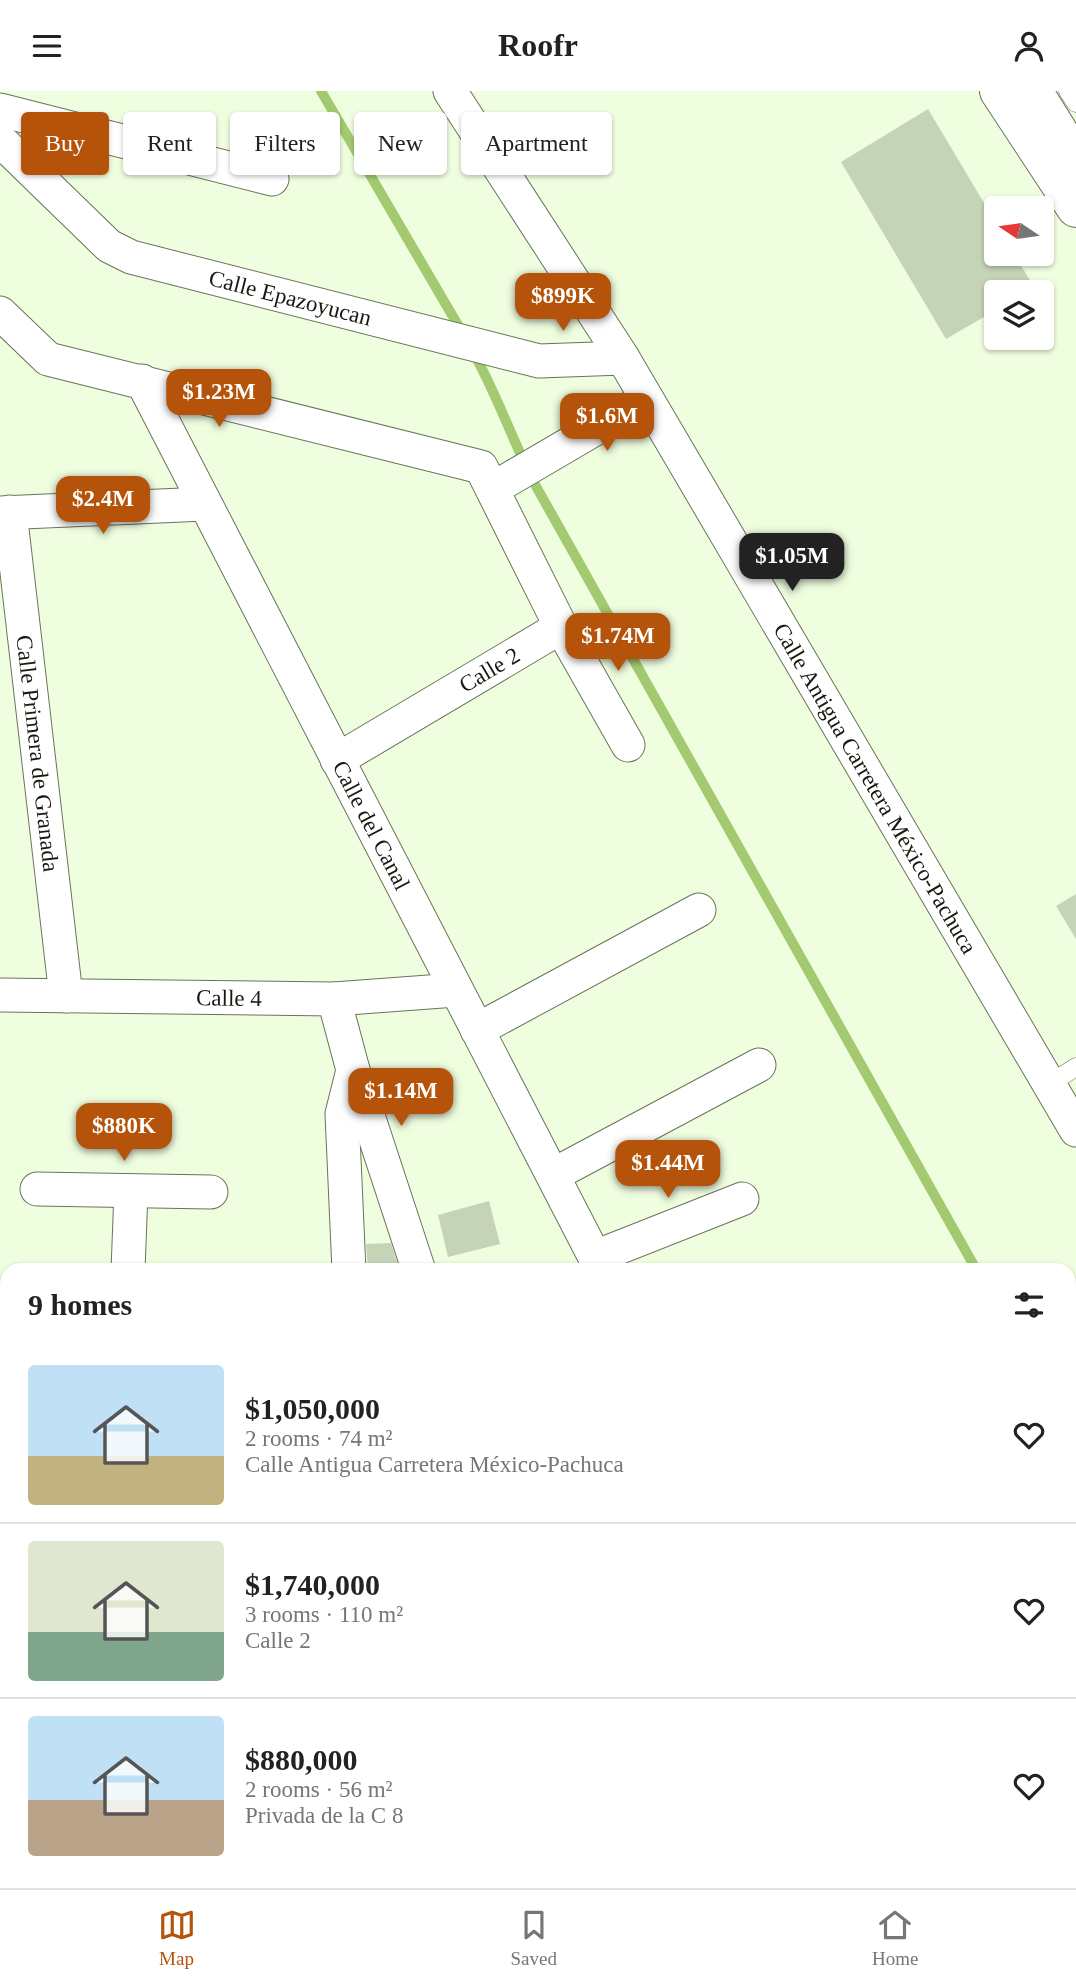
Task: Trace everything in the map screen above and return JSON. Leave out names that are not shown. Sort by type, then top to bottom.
[{"type":"main road","points":[[999,91],[1076,208]]},
{"type":"main road","points":[[1033,91],[1074,157],[1076,166]]},
{"type":"street","name":"Calle Antigua Carretera México-Pachuca","points":[[450,91],[623,358],[1062,1076],[1076,1130]]},
{"type":"street","points":[[0,110],[272,179]]},
{"type":"street","name":"Calle Epazoyucan","points":[[0,140],[109,246],[131,257],[539,361],[623,358]]},
{"type":"street","points":[[0,313],[48,359],[142,381],[496,477],[540,460],[646,399]]},
{"type":"street","name":"Calle del Canal","points":[[142,381],[597,1263]]},
{"type":"street","points":[[496,477],[561,627],[628,745]]},
{"type":"street","points":[[5,513],[205,504]]},
{"type":"street","name":"Calle Primera de Granada","points":[[5,513],[66,996]]},
{"type":"street","name":"Calle 2","points":[[337,760],[561,627]]},
{"type":"street","points":[[477,1030],[699,910]]},
{"type":"street","name":"Calle 4","points":[[0,995],[334,999],[456,990]]},
{"type":"street","points":[[334,999],[353,1070],[416,1263]]},
{"type":"street","points":[[553,1175],[759,1065]]},
{"type":"street","points":[[349,1263],[342,1114],[353,1070]]},
{"type":"street","points":[[37,1189],[211,1192]]},
{"type":"street","points":[[128,1263],[131,1191]]},
{"type":"street","points":[[600,1263],[742,1199]]},
{"type":"lane","points":[[1018,91],[1076,184]]},
{"type":"lane","points":[[1068,91],[1076,103]]},
{"type":"building","points":[[928,109],[984,203],[984,266],[1021,266],[1030,280],[984,280],[984,317],[946,339],[841,162]]},
{"type":"building","points":[[1076,894],[1076,939],[1056,906]]},
{"type":"building","points":[[489,1201],[500,1244],[448,1257],[438,1215]]},
{"type":"building","points":[[391,1243],[397,1263],[367,1263],[366,1244]]},
{"type":"waterway","points":[[321,91],[462,332]]},
{"type":"waterway","points":[[473,352],[537,488],[973,1263]]}]
